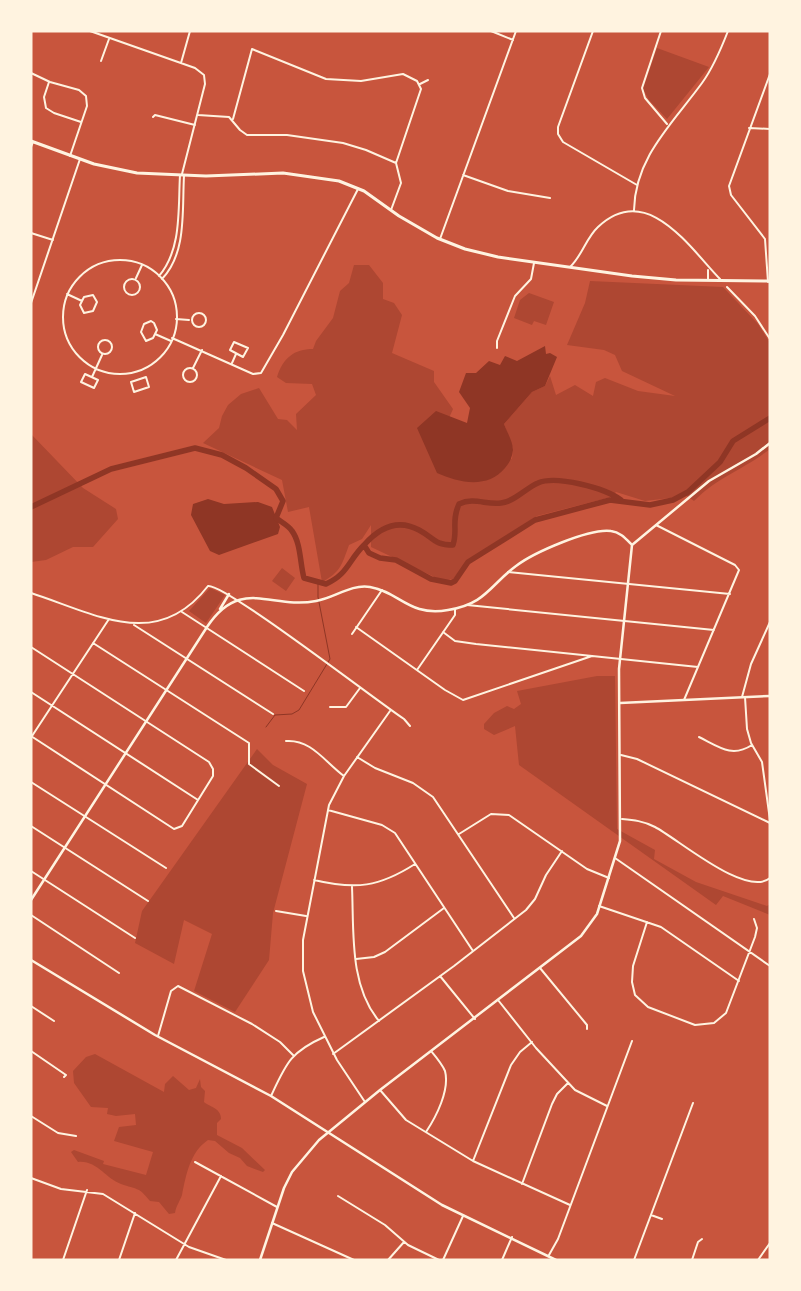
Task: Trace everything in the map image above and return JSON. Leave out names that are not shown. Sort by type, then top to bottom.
[{"type":"main road","points":[[32,142],[111,169],[182,176],[283,173],[332,179],[358,189],[440,239],[476,252],[534,263],[632,276],[708,281],[769,282]]},
{"type":"street","points":[[90,31],[199,70],[205,77],[206,84],[182,176],[175,246],[168,265],[159,276]]},
{"type":"street","points":[[181,64],[190,31]]},
{"type":"street","points":[[491,31],[513,40]]},
{"type":"street","points":[[440,239],[516,31]]},
{"type":"street","points":[[593,31],[558,127],[558,134],[568,146],[637,185]]},
{"type":"street","points":[[661,31],[642,88],[648,102],[668,124]]},
{"type":"street","points":[[634,210],[637,185],[659,136],[702,82],[714,63],[728,31]]},
{"type":"street","points":[[101,61],[109,38]]},
{"type":"street","points":[[396,164],[366,150],[343,143],[286,135],[247,135],[240,130],[233,119],[252,49],[326,79],[361,81],[403,74],[420,84]]},
{"type":"street","points":[[31,73],[50,82],[77,89],[86,96],[88,102],[70,156]]},
{"type":"street","points":[[769,282],[765,239],[729,190],[730,178],[770,74]]},
{"type":"street","points":[[420,84],[428,80]]},
{"type":"street","points":[[50,82],[44,97],[46,108],[54,113],[81,122]]},
{"type":"street","points":[[391,210],[401,183],[396,164],[421,91],[420,84]]},
{"type":"street","points":[[152,117],[155,115],[195,126]]},
{"type":"street","points":[[198,115],[233,119]]},
{"type":"street","points":[[749,128],[770,129]]},
{"type":"street","points":[[31,147],[32,142]]},
{"type":"street","points":[[31,303],[80,159]]},
{"type":"street","points":[[162,279],[174,264],[178,251],[182,176]]},
{"type":"street","points":[[463,176],[513,193],[550,198]]},
{"type":"street","points":[[172,338],[232,363],[253,374],[260,373],[358,189]]},
{"type":"street","points":[[570,267],[598,227],[618,213],[634,210],[657,218],[672,228],[722,281]]},
{"type":"street","points":[[31,233],[52,240]]},
{"type":"street","points":[[125,260],[142,265],[159,276],[172,296],[176,319],[171,341],[155,362],[137,371],[114,374],[96,368],[79,356],[67,339],[63,313],[68,294],[80,276],[99,264],[125,260]]},
{"type":"street","points":[[497,348],[497,341],[513,300],[530,279],[534,263]]},
{"type":"street","points":[[135,279],[140,288],[139,292],[131,295],[127,293],[124,285],[125,282],[135,279],[142,265]]},
{"type":"street","points":[[707,267],[708,281]]},
{"type":"street","points":[[727,287],[752,312],[770,339]]},
{"type":"street","points":[[68,294],[82,301]]},
{"type":"street","points":[[91,294],[97,302],[93,311],[86,314],[80,305],[82,301],[84,297],[91,294]]},
{"type":"street","points":[[176,319],[190,320],[198,328],[207,321],[198,312],[190,320]]},
{"type":"street","points":[[151,321],[154,323],[157,330],[155,334],[153,338],[143,340],[141,332],[144,324],[151,321]]},
{"type":"street","points":[[155,334],[171,341]]},
{"type":"street","points":[[92,377],[102,355],[112,352],[113,349],[110,341],[99,342],[97,346],[102,355]]},
{"type":"street","points":[[234,342],[248,348],[243,357],[237,354],[230,350],[234,342]]},
{"type":"street","points":[[193,368],[197,379],[187,383],[182,372],[193,368],[202,350]]},
{"type":"street","points":[[232,363],[237,354]]},
{"type":"street","points":[[137,371],[140,379]]},
{"type":"street","points":[[85,374],[92,377],[98,380],[94,388],[81,382],[85,374]]},
{"type":"street","points":[[146,377],[149,387],[134,392],[131,382],[140,379],[146,377]]},
{"type":"street","points":[[260,1260],[277,1207],[292,1172],[326,1133],[540,968],[586,931],[594,920],[620,842],[622,819],[621,659],[632,545],[715,477],[756,454],[770,443]]},
{"type":"street","points":[[656,525],[739,568],[730,594],[684,700]]},
{"type":"street","points":[[219,610],[239,601],[260,598],[297,603],[315,602],[357,587],[368,586],[382,590],[417,609],[439,611],[455,609],[487,593],[508,572],[526,559],[550,546],[605,530],[620,534],[632,545]]},
{"type":"street","points":[[508,572],[730,594]]},
{"type":"street","points":[[131,624],[152,622],[182,612],[194,603],[208,586],[213,585],[229,594],[325,661],[410,726]]},
{"type":"street","points":[[352,634],[382,590]]},
{"type":"street","points":[[31,593],[131,624],[188,658],[273,714]]},
{"type":"street","points":[[31,900],[229,594]]},
{"type":"street","points":[[466,605],[714,630]]},
{"type":"street","points":[[416,670],[455,614],[455,609]]},
{"type":"street","points":[[182,612],[304,691]]},
{"type":"street","points":[[31,647],[73,674],[147,722],[211,765],[213,778],[178,829],[169,826],[31,737],[73,674],[109,618]]},
{"type":"street","points":[[770,622],[748,676],[743,697],[747,729],[752,745],[762,762],[770,822]]},
{"type":"street","points":[[356,627],[459,699],[465,700],[592,656]]},
{"type":"street","points":[[443,632],[459,642],[698,667]]},
{"type":"street","points":[[93,643],[249,743],[249,764],[279,786]]},
{"type":"street","points":[[330,707],[342,709],[346,707],[360,688]]},
{"type":"street","points":[[31,692],[198,800]]},
{"type":"street","points":[[620,703],[770,696]]},
{"type":"street","points":[[365,1102],[333,1054],[309,1000],[303,971],[302,945],[306,916],[328,810],[344,776],[390,710]]},
{"type":"street","points":[[699,737],[734,752],[743,751],[752,745]]},
{"type":"street","points":[[286,741],[293,740],[309,746],[344,776]]},
{"type":"street","points":[[621,755],[637,759],[770,822]]},
{"type":"street","points":[[357,757],[375,768],[413,783],[428,792],[436,800],[514,919]]},
{"type":"street","points":[[31,782],[166,868]]},
{"type":"street","points":[[328,810],[388,828],[400,840],[416,863],[473,952]]},
{"type":"street","points":[[459,834],[491,814],[504,813],[592,872],[609,878]]},
{"type":"street","points":[[622,819],[642,821],[654,826],[716,866],[743,880],[756,883],[770,878]]},
{"type":"street","points":[[31,826],[148,902]]},
{"type":"street","points":[[333,1054],[473,952],[514,919],[535,899],[546,875],[562,851]]},
{"type":"street","points":[[615,858],[770,966]]},
{"type":"street","points":[[314,880],[352,887],[386,880],[416,863]]},
{"type":"street","points":[[31,871],[135,938]]},
{"type":"street","points":[[352,887],[356,959],[360,988],[368,1005],[379,1021]]},
{"type":"street","points":[[599,906],[648,922],[667,931],[738,981]]},
{"type":"street","points":[[356,959],[384,952],[444,908]]},
{"type":"street","points":[[276,910],[306,916]]},
{"type":"street","points":[[31,915],[119,973]]},
{"type":"street","points":[[648,922],[633,966],[632,978],[635,995],[644,1005],[692,1024],[709,1024],[717,1021],[726,1013],[757,932],[754,919]]},
{"type":"street","points":[[31,960],[158,1037],[271,1096],[326,1133],[442,1205],[512,1237],[556,1260]]},
{"type":"street","points":[[540,968],[587,1025],[587,1029]]},
{"type":"street","points":[[440,976],[475,1019]]},
{"type":"street","points":[[158,1037],[174,987],[181,987],[252,1024],[280,1042],[293,1055]]},
{"type":"street","points":[[498,1000],[568,1083],[583,1096],[608,1106]]},
{"type":"street","points":[[31,1006],[54,1021]]},
{"type":"street","points":[[271,1096],[293,1055],[324,1037]]},
{"type":"street","points":[[549,1255],[632,1041]]},
{"type":"street","points":[[473,1161],[511,1065],[517,1056],[532,1042]]},
{"type":"street","points":[[31,1051],[66,1075],[64,1077]]},
{"type":"street","points":[[426,1132],[435,1115],[446,1081],[443,1068],[431,1051]]},
{"type":"street","points":[[522,1184],[552,1104],[557,1094],[568,1083]]},
{"type":"street","points":[[380,1090],[399,1114],[473,1161],[570,1205]]},
{"type":"street","points":[[634,1260],[693,1103]]},
{"type":"street","points":[[31,1116],[58,1133],[76,1136]]},
{"type":"street","points":[[195,1162],[277,1207]]},
{"type":"street","points":[[176,1260],[221,1176]]},
{"type":"street","points":[[31,1178],[61,1189],[87,1190],[103,1194],[184,1244],[226,1260]]},
{"type":"street","points":[[63,1260],[87,1190]]},
{"type":"street","points":[[338,1196],[385,1224],[404,1242],[439,1260]]},
{"type":"street","points":[[119,1260],[135,1213]]},
{"type":"street","points":[[651,1215],[662,1219]]},
{"type":"street","points":[[443,1260],[463,1216]]},
{"type":"street","points":[[272,1223],[354,1260]]},
{"type":"street","points":[[502,1260],[512,1237]]},
{"type":"street","points":[[692,1260],[698,1242],[702,1239]]},
{"type":"street","points":[[388,1260],[404,1242]]},
{"type":"street","points":[[758,1260],[770,1243]]},
{"type":"shaded area","points":[[657,48],[709,67],[667,119],[649,100],[643,89]]},
{"type":"shaded area","points":[[354,265],[369,265],[383,283],[383,299],[394,303],[402,315],[392,353],[434,371],[434,382],[453,409],[449,418],[436,412],[512,459],[513,448],[504,424],[532,392],[545,386],[550,376],[556,395],[575,385],[593,396],[596,382],[605,378],[638,391],[675,396],[622,371],[615,355],[604,350],[567,345],[585,303],[590,281],[723,287],[758,324],[770,343],[770,449],[713,485],[694,501],[687,496],[645,501],[616,492],[611,497],[537,516],[467,561],[453,579],[443,581],[371,547],[371,525],[362,539],[349,545],[337,571],[322,582],[309,507],[288,512],[282,480],[203,443],[219,428],[222,416],[228,405],[241,394],[259,388],[278,419],[287,420],[297,430],[296,414],[316,395],[312,384],[286,383],[277,377],[279,370],[290,356],[306,349],[313,349],[316,341],[333,318],[340,291],[349,283]]},
{"type":"shaded area","points":[[529,293],[554,302],[546,325],[534,321],[532,325],[514,318],[520,300]]},
{"type":"shaded area","points":[[545,346],[546,354],[550,353],[557,357],[545,386],[532,392],[504,424],[513,447],[511,460],[505,468],[498,475],[490,479],[473,482],[446,477],[437,473],[417,428],[436,411],[467,423],[470,408],[459,392],[466,373],[476,373],[489,361],[500,365],[505,356],[517,361]]},
{"type":"shaded area","points":[[31,434],[83,488],[116,509],[118,519],[93,547],[73,547],[46,560],[31,562]]},
{"type":"shaded area","points":[[208,499],[224,504],[258,502],[272,507],[280,527],[278,534],[219,555],[210,551],[191,515],[193,504]]},
{"type":"shaded area","points":[[282,568],[295,578],[286,591],[272,581]]},
{"type":"shaded area","points":[[210,588],[225,595],[206,623],[189,611]]},
{"type":"shaded area","points":[[597,676],[615,676],[617,829],[655,850],[654,859],[696,882],[767,906],[770,904],[770,915],[723,896],[716,905],[519,765],[515,726],[494,735],[484,729],[484,724],[494,713],[507,706],[514,709],[521,704],[517,691]]},
{"type":"shaded area","points":[[257,749],[273,765],[307,784],[273,913],[269,960],[235,1012],[194,991],[212,934],[184,920],[174,964],[135,943],[142,911]]},
{"type":"shaded area","points":[[95,1054],[164,1092],[165,1084],[173,1076],[189,1090],[196,1088],[200,1079],[201,1087],[205,1091],[204,1102],[217,1110],[221,1115],[221,1119],[217,1123],[217,1135],[242,1148],[265,1170],[263,1172],[247,1166],[240,1158],[229,1153],[215,1141],[208,1140],[193,1157],[175,1213],[169,1214],[159,1202],[150,1201],[137,1189],[116,1182],[91,1164],[78,1162],[71,1152],[74,1150],[104,1161],[103,1164],[146,1175],[153,1152],[114,1141],[119,1127],[136,1125],[135,1114],[116,1116],[107,1114],[108,1108],[91,1107],[74,1083],[73,1071],[86,1057]]},
{"type":"waterway","points":[[31,507],[111,469],[195,448],[222,455],[246,468],[276,489],[283,501],[276,518],[289,527],[295,536],[299,547],[304,578],[326,584],[339,576],[364,545],[369,553],[380,558],[396,560],[431,579],[451,583],[455,581],[468,562],[535,520],[610,500],[650,505],[673,500],[688,492],[720,462],[733,441],[770,418]]},
{"type":"waterway","points":[[364,545],[382,530],[396,525],[411,527],[438,542],[453,545],[455,516],[459,504],[470,501],[506,502],[533,485],[546,481],[568,482],[592,487],[614,495],[621,500]]},
{"type":"waterway","points":[[266,727],[275,715],[292,714],[299,710],[330,659],[318,597],[318,583]]}]
